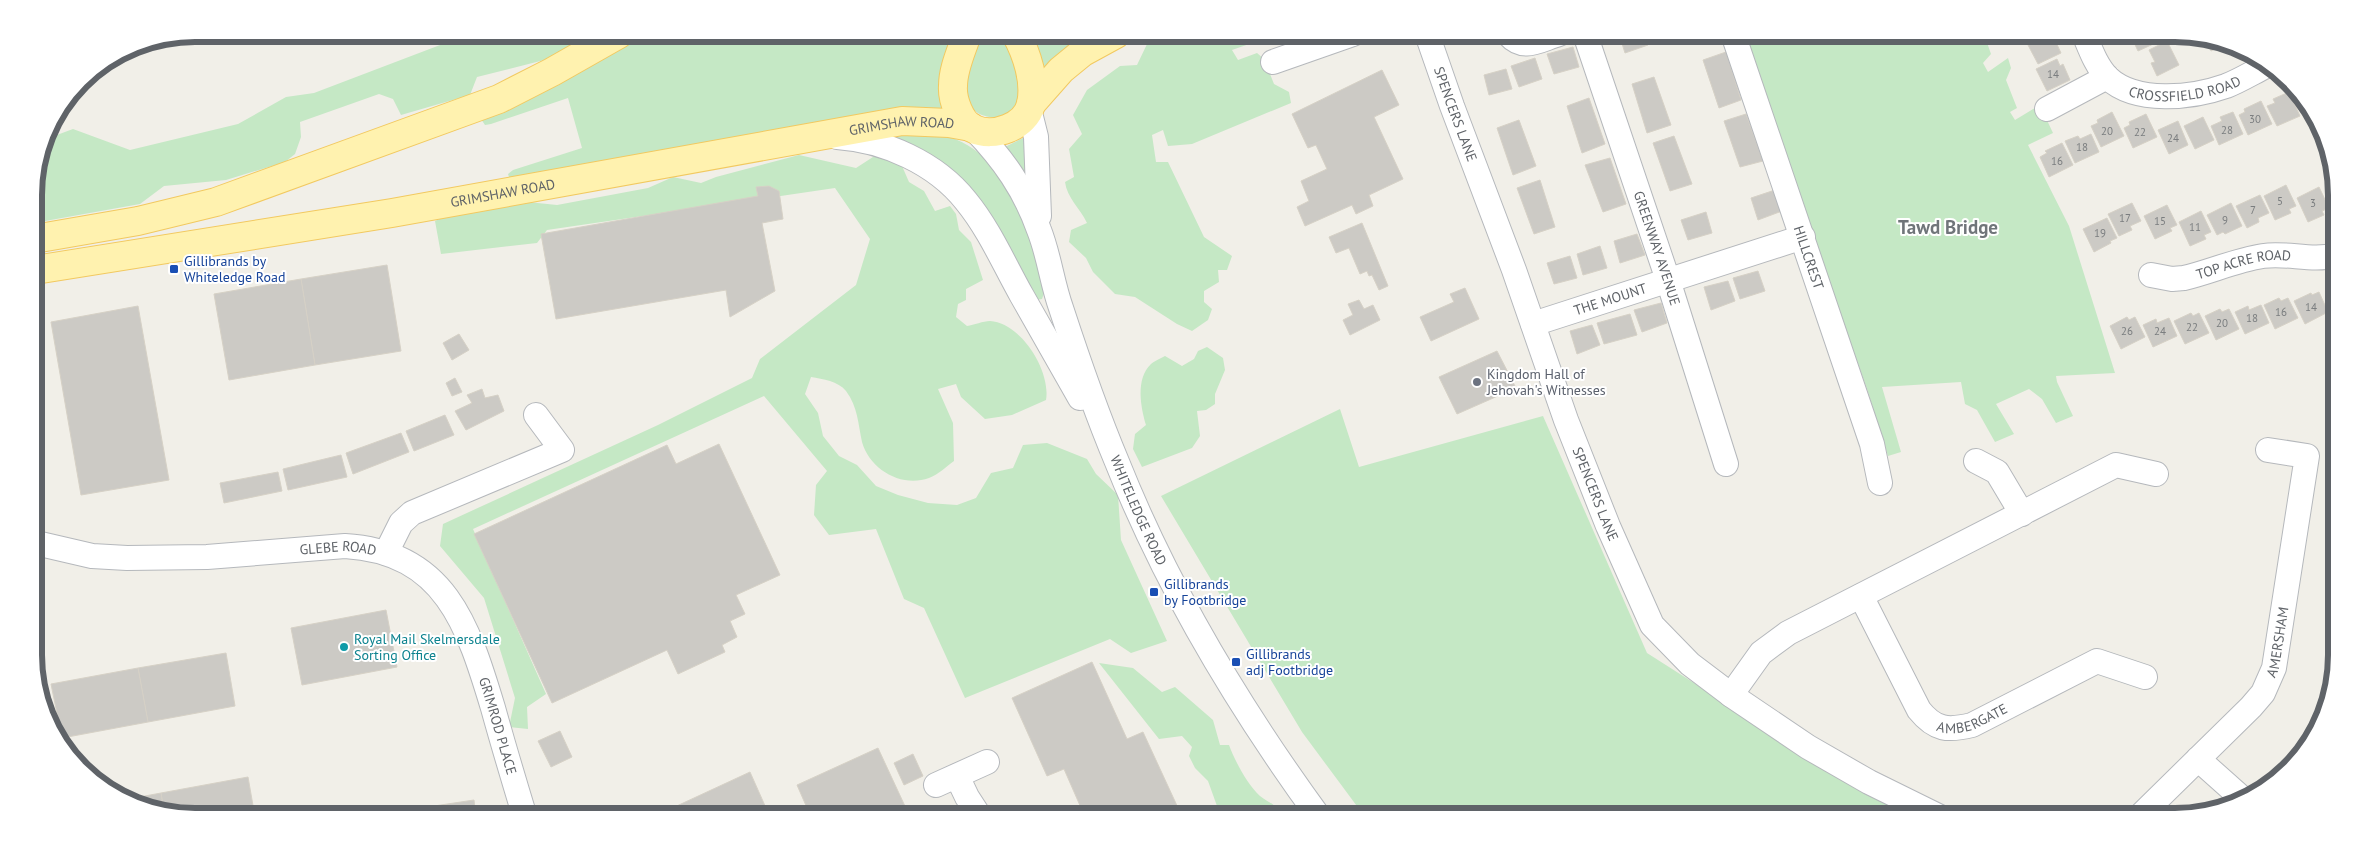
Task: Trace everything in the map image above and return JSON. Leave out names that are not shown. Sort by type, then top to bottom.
[{"type":"main road","points":[[43,237],[138,221],[216,202],[499,99],[552,72],[604,42]]},
{"type":"main road","points":[[964,42],[952,86],[955,101],[961,115],[972,128]]},
{"type":"main road","points":[[1019,42],[1029,68],[1032,86],[1030,106]]},
{"type":"main road","points":[[1030,106],[1061,70],[1083,52],[1101,42]]},
{"type":"main road","name":"GRIMSHAW ROAD","points":[[43,269],[392,213],[902,121],[948,123],[988,132],[1003,130],[1014,126],[1030,106]]},
{"type":"street","points":[[1273,62],[1330,42]]},
{"type":"street","name":"SPENCERS LANE","points":[[1430,42],[1566,420],[1646,613],[1662,637],[1690,664],[1731,695],[1808,746],[1870,782],[1922,808]]},
{"type":"street","points":[[1516,42],[1523,44],[1530,42]]},
{"type":"street","name":"GREENWAY AVENUE","points":[[1588,42],[1668,280],[1726,464]]},
{"type":"street","name":"HILLCREST","points":[[1736,42],[1872,444],[1880,483]]},
{"type":"street","name":"CROSSFIELD ROAD","points":[[2087,42],[2096,62],[2107,77],[2122,88],[2137,93],[2164,96],[2214,90],[2261,69]]},
{"type":"street","name":"CROSSFIELD ROAD","points":[[2046,109],[2107,77]]},
{"type":"street","name":"WHITELEDGE ROAD","points":[[1030,106],[1036,137],[1040,230]]},
{"type":"street","name":"WHITELEDGE ROAD","points":[[972,128],[1000,156],[1024,193],[1040,230],[1053,286],[1116,461],[1140,518],[1190,618],[1233,692],[1313,808]]},
{"type":"street","points":[[816,136],[850,138],[887,147],[927,167],[960,193],[989,236],[1116,461]]},
{"type":"street","name":"THE MOUNT","points":[[1533,324],[1803,237]]},
{"type":"street","name":"TOP ACRE ROAD","points":[[2149,273],[2172,279],[2184,278],[2262,256],[2290,255],[2315,258],[2328,256]]},
{"type":"street","name":"GLEBE ROAD","points":[[42,544],[92,556],[127,558],[213,557],[345,546],[367,548],[386,553],[393,535],[401,522],[412,513],[562,450],[536,415]]},
{"type":"street","name":"AMERSHAM","points":[[2148,808],[2251,708],[2263,693],[2274,668],[2307,456],[2268,450]]},
{"type":"street","points":[[1976,461],[1997,472],[2022,514]]},
{"type":"street","points":[[1731,695],[1761,653],[1774,642],[1861,596],[2116,465],[2156,474]]},
{"type":"street","name":"GRIMROD PLACE","points":[[386,553],[420,571],[438,586],[463,622],[484,681],[522,808]]},
{"type":"street","name":"AMBERGATE","points":[[1861,596],[1918,710],[1928,722],[1942,728],[1957,729],[1972,725],[2097,661],[2145,676]]},
{"type":"street","points":[[2198,759],[2238,795]]},
{"type":"street","points":[[936,785],[987,762]]},
{"type":"street","points":[[957,776],[974,808]]},
{"type":"green space","points":[[448,42],[578,42],[552,58],[477,77],[470,95],[401,115],[393,99],[379,94],[300,122],[301,137],[295,154],[285,162],[226,180],[164,186],[140,204],[43,221],[44,176],[55,136],[73,129],[130,150],[238,124],[286,97],[314,93]]},
{"type":"green space","points":[[621,42],[955,42],[943,110],[510,180],[508,174],[513,170],[582,148],[568,98],[491,124],[485,125],[481,119]]},
{"type":"green space","points":[[975,42],[1008,42],[1021,90],[1017,107],[1010,113],[1002,117],[983,115],[974,110],[968,103],[964,86],[970,56]]},
{"type":"green space","points":[[1031,42],[1084,42],[1042,71]]},
{"type":"green space","points":[[1148,42],[1255,42],[1232,50],[1238,60],[1257,53],[1264,59],[1274,84],[1289,92],[1291,103],[1192,144],[1168,146],[1163,130],[1152,135],[1156,162],[1168,162],[1204,237],[1232,256],[1227,270],[1218,270],[1219,282],[1204,291],[1204,302],[1212,309],[1208,320],[1192,331],[1177,324],[1135,297],[1115,294],[1093,272],[1086,258],[1069,242],[1071,230],[1087,223],[1068,193],[1065,182],[1074,177],[1069,149],[1082,134],[1073,115],[1087,90],[1120,66],[1137,65]]},
{"type":"green space","points":[[1744,42],[1987,42],[1991,54],[1983,63],[1988,72],[2008,58],[2011,68],[2006,80],[2017,108],[2010,112],[2015,120],[2035,108],[2045,116],[2053,133],[2028,145],[2069,226],[2115,373],[2056,376],[2073,416],[2056,423],[2042,399],[2029,389],[1996,404],[2014,434],[1995,442],[1977,410],[1965,404],[1961,382],[1882,387],[1901,452],[1888,456],[1867,389]]},
{"type":"green space","points":[[893,133],[943,135],[966,144],[985,159],[1001,177],[1014,198],[1024,222],[1039,270],[1044,293],[1042,299],[1036,300],[994,228],[893,137]]},
{"type":"green space","points":[[1023,138],[1025,139],[1030,174],[1025,177],[1005,147]]},
{"type":"green space","points":[[799,155],[856,168],[873,157],[887,157],[902,166],[909,182],[924,191],[935,211],[950,206],[956,214],[959,230],[971,242],[983,280],[966,289],[966,300],[958,304],[956,317],[967,326],[990,321],[1002,324],[1013,330],[1023,339],[1039,363],[1046,389],[1046,400],[1012,415],[985,419],[961,397],[956,384],[938,389],[953,423],[954,461],[929,478],[908,481],[888,474],[880,468],[866,452],[855,409],[846,391],[835,383],[811,377],[805,394],[818,413],[823,436],[839,456],[857,465],[876,486],[898,495],[928,503],[957,505],[976,498],[991,473],[1013,468],[1023,445],[1047,443],[1087,459],[1096,474],[1118,495],[1121,540],[1167,641],[1131,653],[1110,639],[965,698],[924,608],[904,599],[876,529],[829,535],[814,515],[816,485],[827,471],[764,396],[473,529],[546,694],[527,707],[528,729],[509,727],[515,698],[484,598],[440,546],[443,524],[658,425],[752,378],[760,359],[856,285],[870,239],[835,188],[547,230],[537,243],[441,254],[435,221],[451,214],[528,202],[557,205],[648,188],[673,177],[701,183],[716,177]]},
{"type":"green space","points":[[1207,347],[1223,358],[1225,370],[1215,394],[1215,404],[1206,410],[1197,411],[1200,436],[1192,448],[1142,467],[1133,449],[1135,434],[1146,425],[1142,410],[1141,385],[1146,370],[1152,363],[1165,356],[1182,366],[1194,359],[1198,351]]},
{"type":"green space","points":[[1340,409],[1359,467],[1543,416],[1647,653],[1859,788],[1907,808],[1358,808],[1302,732],[1161,496]]},
{"type":"green space","points":[[1099,663],[1133,668],[1162,692],[1175,687],[1213,720],[1220,745],[1229,745],[1246,779],[1260,796],[1277,808],[1222,808],[1217,806],[1208,781],[1195,768],[1189,756],[1192,747],[1182,736],[1159,739]]},
{"type":"building","points":[[1622,42],[1647,42],[1648,45],[1625,53]]},
{"type":"building","points":[[2035,42],[2056,42],[2061,53],[2038,64],[2028,45]]},
{"type":"building","points":[[2134,42],[2158,42],[2138,51]]},
{"type":"building","points":[[2168,42],[2179,65],[2157,76],[2151,63],[2155,62],[2149,50]]},
{"type":"building","points":[[2209,46],[2216,48],[2211,51]]},
{"type":"building","points":[[1573,47],[1579,67],[1554,74],[1547,54]]},
{"type":"building","points":[[1726,52],[1741,100],[1719,108],[1703,60]]},
{"type":"building","points":[[1535,58],[1542,79],[1519,87],[1511,66]]},
{"type":"building","points":[[2057,59],[2060,66],[2063,64],[2070,80],[2047,91],[2036,69]]},
{"type":"building","points":[[1506,69],[1512,89],[1489,95],[1484,75]]},
{"type":"building","points":[[1382,70],[1399,105],[1374,117],[1403,179],[1369,195],[1373,206],[1356,214],[1352,205],[1305,226],[1297,207],[1309,201],[1301,181],[1327,169],[1316,145],[1308,148],[1292,114]]},
{"type":"building","points":[[1654,77],[1671,125],[1647,133],[1632,84]]},
{"type":"building","points":[[2289,92],[2300,116],[2277,126],[2267,106],[2275,103],[2273,99]]},
{"type":"building","points":[[1589,98],[1605,144],[1582,153],[1567,106]]},
{"type":"building","points":[[2261,101],[2272,124],[2248,135],[2239,115],[2245,112],[2244,109]]},
{"type":"building","points":[[2112,112],[2124,136],[2101,147],[2091,126],[2098,123],[2097,120]]},
{"type":"building","points":[[2233,112],[2243,134],[2219,145],[2211,126],[2222,121],[2220,117]]},
{"type":"building","points":[[1746,114],[1763,161],[1740,167],[1724,121]]},
{"type":"building","points":[[2146,114],[2157,137],[2133,148],[2124,128],[2130,125],[2129,122]]},
{"type":"building","points":[[2203,117],[2214,140],[2195,149],[2184,126]]},
{"type":"building","points":[[1519,120],[1536,166],[1513,175],[1497,128]]},
{"type":"building","points":[[2178,121],[2188,145],[2169,154],[2158,130]]},
{"type":"building","points":[[2091,134],[2099,152],[2075,163],[2065,141],[2078,136],[2080,139]]},
{"type":"building","points":[[1674,136],[1692,184],[1670,191],[1653,143]]},
{"type":"building","points":[[2062,143],[2073,165],[2049,177],[2040,157],[2047,153],[2045,151]]},
{"type":"building","points":[[1610,158],[1626,204],[1603,212],[1585,165]]},
{"type":"building","points":[[1540,180],[1555,227],[1534,234],[1517,188]]},
{"type":"building","points":[[2286,185],[2296,206],[2289,209],[2291,213],[2275,220],[2264,196]]},
{"type":"building","points":[[769,186],[779,191],[783,219],[762,223],[775,291],[730,317],[726,290],[556,319],[541,234],[758,196],[756,187]]},
{"type":"building","points":[[2319,187],[2328,208],[2322,211],[2324,215],[2308,222],[2297,198]]},
{"type":"building","points":[[1775,190],[1782,211],[1758,220],[1751,198]]},
{"type":"building","points":[[2260,195],[2269,213],[2258,218],[2259,222],[2247,228],[2236,206]]},
{"type":"building","points":[[2132,203],[2141,221],[2130,226],[2132,230],[2119,236],[2108,214]]},
{"type":"building","points":[[2231,203],[2242,226],[2225,234],[2223,232],[2217,235],[2207,215]]},
{"type":"building","points":[[2167,205],[2177,225],[2170,228],[2172,231],[2155,239],[2144,216]]},
{"type":"building","points":[[2201,211],[2211,232],[2204,235],[2206,239],[2190,246],[2179,222]]},
{"type":"building","points":[[1706,212],[1712,233],[1688,240],[1681,220]]},
{"type":"building","points":[[2107,218],[2117,238],[2094,252],[2083,229]]},
{"type":"building","points":[[1362,223],[1388,286],[1379,290],[1372,275],[1369,276],[1367,271],[1360,274],[1349,248],[1336,253],[1329,237]]},
{"type":"building","points":[[1637,234],[1645,255],[1620,263],[1614,241]]},
{"type":"building","points":[[1600,246],[1607,268],[1583,275],[1577,254]]},
{"type":"building","points":[[1570,256],[1577,278],[1554,284],[1547,263]]},
{"type":"building","points":[[387,265],[401,351],[315,365],[301,279]]},
{"type":"building","points":[[1758,271],[1765,291],[1740,299],[1733,278]]},
{"type":"building","points":[[301,279],[315,365],[229,380],[214,294]]},
{"type":"building","points":[[1728,281],[1735,301],[1711,310],[1704,287]]},
{"type":"building","points":[[1465,288],[1479,319],[1431,341],[1420,317],[1454,302],[1450,294]]},
{"type":"building","points":[[2319,292],[2328,312],[2305,324],[2294,301],[2311,293],[2312,295]]},
{"type":"building","points":[[2279,298],[2281,301],[2288,298],[2298,318],[2275,329],[2264,305]]},
{"type":"building","points":[[1359,300],[1364,309],[1373,305],[1380,320],[1350,335],[1343,320],[1353,315],[1348,304]]},
{"type":"building","points":[[1661,303],[1667,323],[1642,332],[1634,310]]},
{"type":"building","points":[[2261,305],[2269,323],[2245,334],[2235,312],[2248,306],[2249,310]]},
{"type":"building","points":[[138,306],[169,480],[81,495],[51,322]]},
{"type":"building","points":[[2220,309],[2222,312],[2229,309],[2239,329],[2216,340],[2205,316]]},
{"type":"building","points":[[2191,313],[2193,316],[2199,313],[2209,333],[2185,344],[2174,321]]},
{"type":"building","points":[[1630,314],[1637,335],[1604,344],[1597,323]]},
{"type":"building","points":[[2127,317],[2129,320],[2135,317],[2145,337],[2121,349],[2110,326]]},
{"type":"building","points":[[2169,318],[2177,336],[2153,347],[2143,325],[2156,319],[2157,323]]},
{"type":"building","points":[[1592,325],[1600,345],[1577,354],[1570,331]]},
{"type":"building","points":[[459,334],[469,350],[452,360],[443,343]]},
{"type":"building","name":"Kingdom Hall of Jehovah's Witnesses","points":[[1497,351],[1516,388],[1457,414],[1439,377]]},
{"type":"building","points":[[455,378],[462,392],[452,396],[446,383]]},
{"type":"building","points":[[482,389],[485,398],[498,395],[504,411],[466,430],[455,411],[472,403],[467,395]]},
{"type":"building","points":[[445,415],[454,435],[414,451],[406,431]]},
{"type":"building","points":[[401,433],[409,452],[353,474],[346,453]]},
{"type":"building","points":[[719,444],[780,575],[736,595],[745,614],[730,621],[737,637],[722,645],[725,652],[678,674],[667,650],[552,703],[474,534],[667,445],[676,464]]},
{"type":"building","points":[[341,455],[347,477],[288,490],[283,469]]},
{"type":"building","points":[[278,472],[282,491],[224,503],[220,483]]},
{"type":"building","name":"Royal Mail Skelmersdale Sorting Office","points":[[386,610],[397,667],[302,685],[291,628]]},
{"type":"building","points":[[226,653],[235,706],[148,722],[138,668]]},
{"type":"building","points":[[1092,662],[1127,739],[1143,732],[1178,808],[1081,808],[1064,769],[1047,776],[1012,698]]},
{"type":"building","points":[[138,668],[148,722],[66,737],[59,725],[51,684]]},
{"type":"building","points":[[560,731],[572,757],[551,767],[538,741]]},
{"type":"building","points":[[878,748],[906,808],[807,808],[797,785]]},
{"type":"building","points":[[913,754],[923,776],[904,785],[894,763]]},
{"type":"building","points":[[750,772],[766,808],[672,808]]},
{"type":"building","points":[[248,777],[253,808],[166,806],[163,805],[161,793]]},
{"type":"building","points":[[161,793],[163,805],[146,800],[139,797]]},
{"type":"building","points":[[474,800],[475,808],[421,808]]},
{"type":"place","name":"Gillibrands by Whiteledge Road","points":[[174,269]]},
{"type":"place","name":"Kingdom Hall of Jehovah's Witnesses","points":[[1477,382]]},
{"type":"place","name":"Gillibrands by Footbridge","points":[[1154,592]]},
{"type":"place","name":"Royal Mail Skelmersdale Sorting Office","points":[[344,647]]},
{"type":"place","name":"Gillibrands adj Footbridge","points":[[1236,662]]},
{"type":"district","name":"Tawd Bridge","points":[[1948,227]]}]
